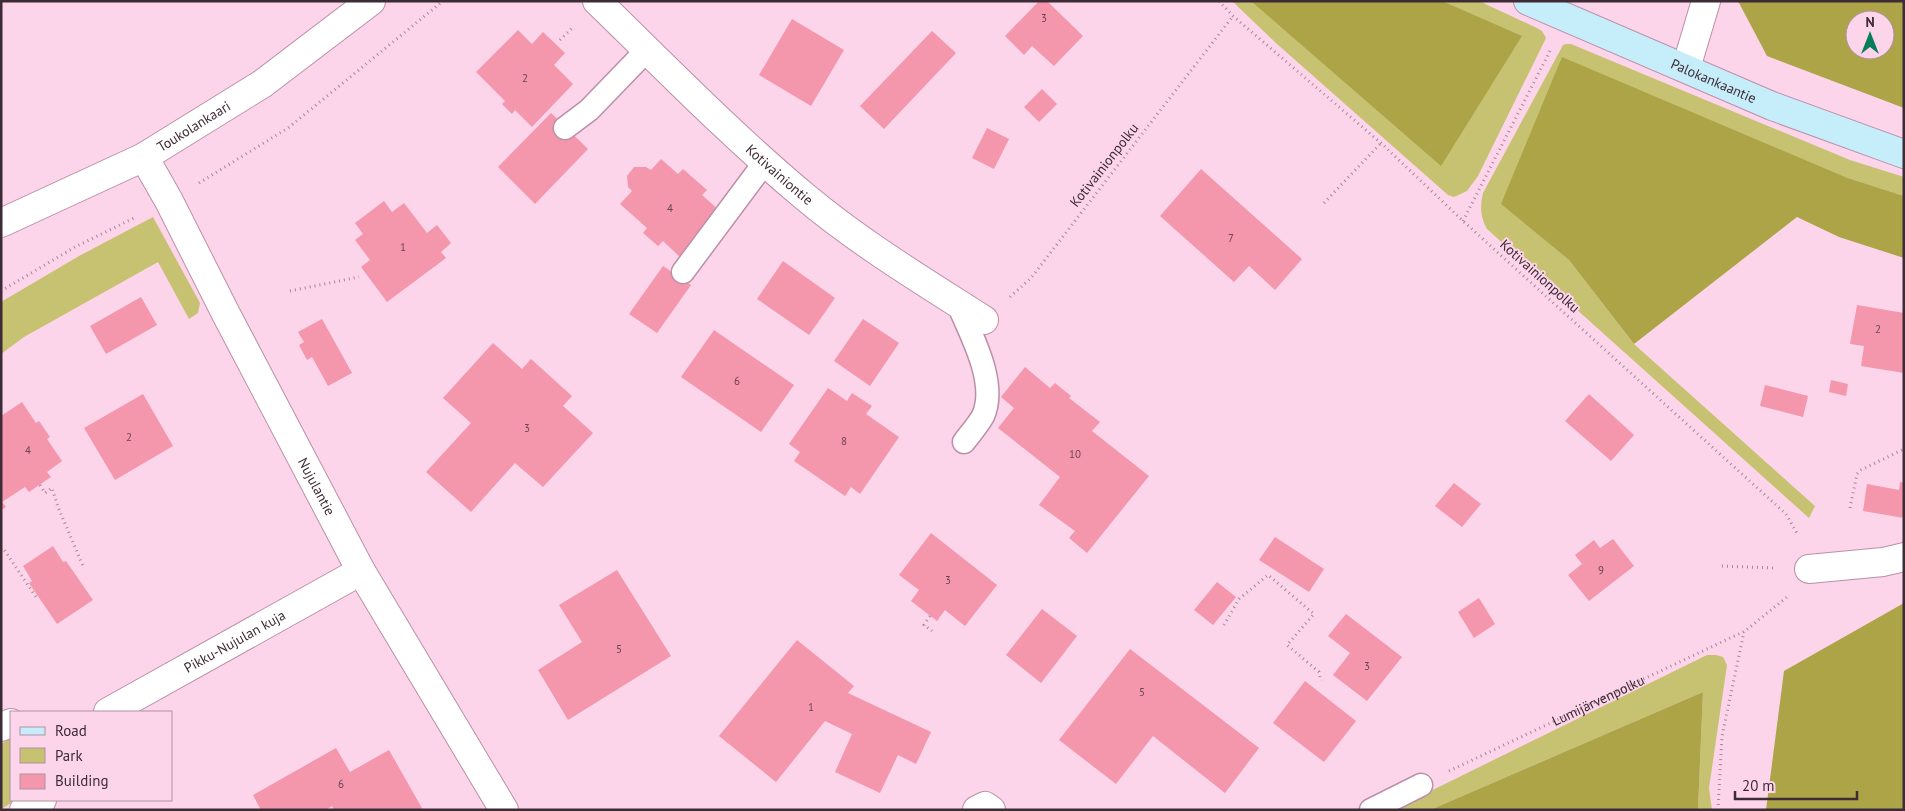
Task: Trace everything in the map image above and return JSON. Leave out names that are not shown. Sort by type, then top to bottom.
[{"type":"main road","name":"Palokankaantie","points":[[1528,1],[1772,106],[1904,154]]},
{"type":"street","name":"Toukolankaari","points":[[1,223],[144,157],[262,84],[371,1]]},
{"type":"street","name":"Kotivainiontie","points":[[597,1],[646,51],[804,196],[874,250],[984,320]]},
{"type":"street","points":[[1686,68],[1706,1]]},
{"type":"street","name":"Nujulantie","points":[[144,157],[169,201],[360,571],[504,810]]},
{"type":"street","points":[[1809,569],[1883,562],[1904,557]]},
{"type":"street","name":"Pikku-Nujulan kuja","points":[[110,711],[360,571]]},
{"type":"street","points":[[24,810],[40,801]]},
{"type":"street","points":[[977,810],[985,806],[990,810]]},
{"type":"lane","points":[[565,128],[589,110],[646,51]]},
{"type":"lane","points":[[683,272],[765,162]]},
{"type":"lane","points":[[958,304],[983,365],[988,391],[982,416],[964,442]]},
{"type":"lane","points":[[1371,810],[1421,785]]},
{"type":"path","points":[[1,291],[75,248],[169,201],[288,128],[443,1]]},
{"type":"path","name":"Kotivainionpolku","points":[[1219,1],[1381,143],[1462,222],[1786,514],[1802,542],[1809,569]]},
{"type":"path","name":"Kotivainionpolku","points":[[984,320],[1031,278],[1234,16]]},
{"type":"path","points":[[1462,222],[1567,19]]},
{"type":"path","points":[[1324,203],[1381,143]]},
{"type":"path","points":[[290,291],[359,277]]},
{"type":"path","points":[[1850,508],[1857,474],[1861,470],[1904,449]]},
{"type":"path","points":[[40,485],[45,493],[52,488],[83,566]]},
{"type":"path","points":[[1,549],[3,548],[36,597]]},
{"type":"path","points":[[1722,566],[1809,569]]},
{"type":"path","name":"Lumijärvenpolku","points":[[1421,785],[1744,631],[1783,601],[1809,569]]},
{"type":"path","points":[[1224,625],[1239,599],[1268,575],[1314,614],[1287,645],[1318,672],[1321,681]]},
{"type":"path","points":[[930,616],[924,625],[932,631]]},
{"type":"path","points":[[1718,810],[1722,736],[1744,631]]},
{"type":"green space","points":[[1232,1],[1479,1],[1537,28],[1542,31],[1546,38],[1478,176],[1467,191],[1454,197],[1448,195],[1277,44]]},
{"type":"green space","points":[[1571,44],[1850,160],[1904,177],[1904,196],[1845,177],[1502,204],[1569,260],[1634,344],[1815,506],[1809,518],[1487,229],[1481,211],[1483,193],[1563,45]]},
{"type":"green space","points":[[153,217],[200,303],[198,313],[189,319],[158,262],[24,337],[1,354],[1,302],[79,256]]},
{"type":"green space","points":[[1707,655],[1723,657],[1727,665],[1709,788],[1712,810],[1698,810],[1703,692],[1430,810],[1392,810]]},
{"type":"green space","points":[[10,739],[10,801],[15,801],[1,809],[1,744]]},
{"type":"shaded area","points":[[1251,1],[1442,1],[1522,36],[1441,166]]},
{"type":"shaded area","points":[[1738,1],[1904,1],[1904,108],[1767,56]]},
{"type":"shaded area","points":[[1562,57],[1845,177],[1904,196],[1904,258],[1839,237],[1797,217],[1634,344],[1569,260],[1501,204]]},
{"type":"shaded area","points":[[1904,603],[1904,810],[1766,810],[1784,671]]},
{"type":"shaded area","points":[[1703,692],[1698,810],[1430,810]]},
{"type":"building","points":[[1039,1],[1047,1],[1083,36],[1054,66],[1032,46],[1024,55],[1005,36]]},
{"type":"building","points":[[792,19],[844,50],[811,106],[759,75]]},
{"type":"building","points":[[518,30],[532,44],[543,32],[565,53],[554,65],[573,84],[532,127],[515,110],[512,114],[502,104],[505,101],[476,72]]},
{"type":"building","points":[[932,31],[956,53],[884,129],[860,106]]},
{"type":"building","points":[[1042,89],[1057,104],[1039,122],[1024,107]]},
{"type":"building","points":[[551,113],[588,149],[535,204],[498,167]]},
{"type":"building","points":[[987,128],[1009,139],[994,169],[972,158]]},
{"type":"building","points":[[661,159],[678,174],[683,169],[707,190],[702,195],[720,211],[680,257],[663,241],[658,246],[643,233],[647,228],[620,204],[632,191],[628,187],[627,176],[634,167],[646,167],[651,170]]},
{"type":"building","points":[[1201,169],[1302,259],[1275,290],[1249,266],[1234,282],[1160,216]]},
{"type":"building","points":[[384,201],[392,212],[404,203],[427,233],[437,225],[451,243],[441,252],[446,258],[387,302],[361,267],[370,260],[355,240],[363,234],[355,223]]},
{"type":"building","points":[[783,261],[835,298],[809,335],[757,299]]},
{"type":"building","points":[[663,266],[691,285],[657,333],[629,314]]},
{"type":"building","points":[[141,297],[157,325],[106,354],[90,326]]},
{"type":"building","points":[[1857,305],[1904,313],[1904,373],[1861,366],[1864,346],[1850,344]]},
{"type":"building","points":[[322,319],[352,373],[328,386],[312,357],[307,360],[299,345],[304,342],[298,332]]},
{"type":"building","points":[[863,319],[899,343],[870,386],[834,361]]},
{"type":"building","points":[[714,330],[794,385],[761,432],[681,377]]},
{"type":"building","points":[[493,343],[522,369],[531,359],[572,396],[563,406],[593,433],[543,487],[515,463],[471,512],[426,472],[471,423],[443,398]]},
{"type":"building","points":[[1025,367],[1050,388],[1055,383],[1071,396],[1069,398],[1100,422],[1092,431],[1149,476],[1087,553],[1069,538],[1075,531],[1039,505],[1060,477],[998,428],[1014,408],[1001,397]]},
{"type":"building","points":[[1831,380],[1848,384],[1846,396],[1829,392]]},
{"type":"building","points":[[1765,385],[1808,396],[1803,417],[1760,406]]},
{"type":"building","points":[[828,388],[847,401],[852,393],[872,406],[866,414],[899,437],[860,494],[851,487],[845,496],[794,461],[800,452],[789,444]]},
{"type":"building","points":[[143,394],[173,446],[115,480],[84,428]]},
{"type":"building","points":[[1589,394],[1634,435],[1611,461],[1565,421]]},
{"type":"building","points":[[22,402],[36,423],[39,421],[50,437],[47,439],[62,461],[47,472],[51,477],[29,492],[25,487],[2,502],[6,507],[1,510],[1,416]]},
{"type":"building","points":[[1900,482],[1904,483],[1904,518],[1863,511],[1867,484],[1899,490]]},
{"type":"building","points":[[1454,483],[1481,504],[1462,527],[1435,506]]},
{"type":"building","points":[[931,533],[997,585],[965,626],[945,610],[937,621],[911,601],[919,590],[899,575]]},
{"type":"building","points":[[1275,537],[1324,569],[1309,592],[1259,560]]},
{"type":"building","points":[[1613,539],[1634,566],[1589,601],[1568,575],[1582,564],[1575,555],[1594,540],[1600,548]]},
{"type":"building","points":[[53,546],[63,562],[66,561],[93,600],[57,624],[29,583],[32,581],[23,566]]},
{"type":"building","points":[[617,570],[671,656],[568,720],[538,670],[582,642],[559,605]]},
{"type":"building","points":[[1217,582],[1236,597],[1213,625],[1194,610]]},
{"type":"building","points":[[1479,598],[1495,624],[1474,638],[1458,612]]},
{"type":"building","points":[[1042,609],[1077,636],[1041,683],[1006,655]]},
{"type":"building","points":[[1346,614],[1402,657],[1367,701],[1333,675],[1350,653],[1328,636]]},
{"type":"building","points":[[797,640],[854,686],[848,693],[931,732],[916,764],[898,755],[880,793],[835,772],[852,734],[825,721],[776,782],[719,736]]},
{"type":"building","points":[[1130,649],[1259,748],[1225,793],[1153,736],[1116,784],[1059,740]]},
{"type":"building","points":[[1305,681],[1356,721],[1324,762],[1273,723]]},
{"type":"building","points":[[336,748],[350,772],[389,750],[423,810],[334,810],[332,806],[326,810],[261,810],[253,795]]}]
